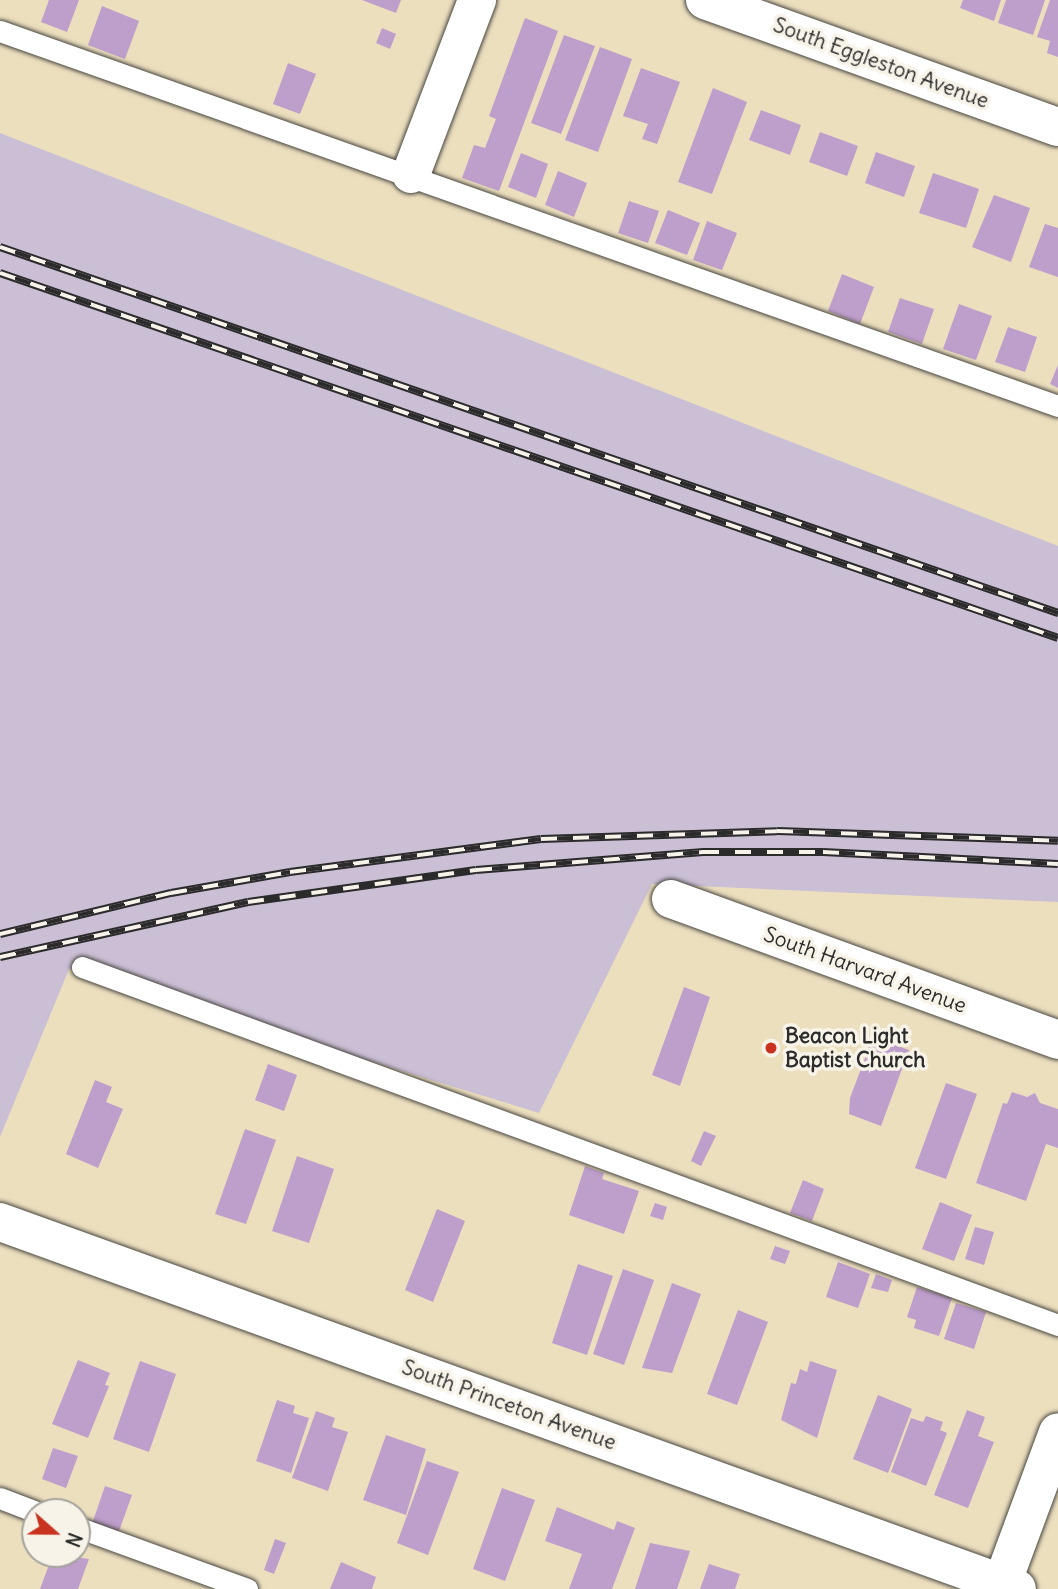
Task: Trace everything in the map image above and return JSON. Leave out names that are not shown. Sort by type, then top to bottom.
[{"type":"street","points":[[411,174],[477,0]]},
{"type":"street","name":"South Eggleston Avenue","points":[[705,0],[1058,127]]},
{"type":"street","name":"South Harvard Avenue","points":[[671,899],[1058,1040]]},
{"type":"street","name":"South Princeton Avenue","points":[[0,1222],[1006,1587]]},
{"type":"street","points":[[1006,1587],[1058,1432]]},
{"type":"lane","points":[[0,31],[411,174],[1058,406]]},
{"type":"lane","points":[[82,967],[1058,1325]]},
{"type":"lane","points":[[0,1498],[21,1506]]},
{"type":"lane","points":[[91,1532],[247,1589]]},
{"type":"shaded area","points":[[0,133],[1058,546],[1058,902],[652,884],[539,1113],[69,969],[0,1137]]},
{"type":"building","points":[[49,0],[79,0],[67,32],[41,22]]},
{"type":"building","points":[[362,0],[401,0],[396,13]]},
{"type":"building","points":[[963,0],[1001,0],[994,21],[960,8]]},
{"type":"building","points":[[1006,0],[1045,0],[1033,35],[998,23]]},
{"type":"building","points":[[1050,0],[1058,0],[1058,57],[1047,53],[1050,41],[1037,37]]},
{"type":"building","points":[[102,6],[139,21],[125,59],[88,45]]},
{"type":"building","points":[[525,18],[558,31],[499,191],[462,178],[474,145],[485,148],[496,119],[489,116]]},
{"type":"building","points":[[382,28],[396,34],[390,49],[376,43]]},
{"type":"building","points":[[564,35],[595,46],[561,134],[531,123]]},
{"type":"building","points":[[600,47],[632,59],[598,152],[565,140]]},
{"type":"building","points":[[288,63],[316,74],[300,114],[273,104]]},
{"type":"building","points":[[641,68],[680,82],[657,144],[642,139],[648,124],[623,116]]},
{"type":"building","points":[[713,88],[747,102],[712,194],[678,182]]},
{"type":"building","points":[[761,110],[801,125],[790,155],[749,140]]},
{"type":"building","points":[[820,132],[858,146],[847,176],[809,162]]},
{"type":"building","points":[[876,152],[915,166],[904,197],[865,183]]},
{"type":"building","points":[[521,153],[548,164],[536,198],[508,187]]},
{"type":"building","points":[[558,171],[587,183],[574,217],[545,205]]},
{"type":"building","points":[[933,173],[979,189],[966,228],[919,213]]},
{"type":"building","points":[[994,195],[1030,208],[1011,262],[972,247]]},
{"type":"building","points":[[629,201],[659,211],[648,243],[618,233]]},
{"type":"building","points":[[668,210],[700,223],[687,255],[655,243]]},
{"type":"building","points":[[707,221],[737,233],[722,270],[693,260]]},
{"type":"building","points":[[1045,224],[1058,228],[1058,277],[1029,267]]},
{"type":"building","points":[[842,274],[874,287],[860,324],[828,311]]},
{"type":"building","points":[[900,298],[934,309],[922,344],[888,332]]},
{"type":"building","points":[[959,304],[992,316],[976,360],[943,349]]},
{"type":"building","points":[[1008,327],[1037,337],[1025,372],[995,362]]},
{"type":"building","points":[[1058,365],[1058,388],[1050,384]]},
{"type":"building","points":[[684,987],[710,997],[680,1086],[652,1075]]},
{"type":"building","points":[[873,1037],[909,1050],[881,1126],[849,1114],[850,1098]]},
{"type":"building","points":[[268,1064],[297,1075],[284,1111],[255,1100]]},
{"type":"building","points":[[95,1080],[112,1087],[106,1102],[123,1109],[98,1168],[66,1154]]},
{"type":"building","points":[[946,1083],[977,1094],[946,1179],[915,1168]]},
{"type":"building","points":[[1012,1092],[1027,1097],[1035,1093],[1040,1103],[1058,1109],[1058,1148],[1046,1144],[1026,1201],[976,1183],[1003,1103],[1007,1104]]},
{"type":"building","points":[[245,1129],[276,1140],[246,1224],[215,1214]]},
{"type":"building","points":[[704,1131],[716,1136],[701,1166],[691,1161]]},
{"type":"building","points":[[297,1156],[334,1169],[309,1243],[272,1231]]},
{"type":"building","points":[[585,1166],[604,1173],[602,1179],[639,1191],[624,1234],[569,1215]]},
{"type":"building","points":[[803,1180],[824,1189],[812,1221],[790,1213]]},
{"type":"building","points":[[940,1202],[972,1215],[954,1261],[922,1249]]},
{"type":"building","points":[[655,1203],[667,1207],[663,1220],[650,1216]]},
{"type":"building","points":[[437,1209],[465,1221],[433,1302],[405,1290]]},
{"type":"building","points":[[975,1227],[994,1232],[984,1265],[965,1259]]},
{"type":"building","points":[[775,1246],[790,1251],[785,1264],[770,1259]]},
{"type":"building","points":[[838,1262],[870,1274],[858,1308],[826,1297]]},
{"type":"building","points":[[578,1264],[613,1276],[587,1355],[552,1343]]},
{"type":"building","points":[[623,1269],[654,1280],[624,1365],[593,1354]]},
{"type":"building","points":[[876,1274],[892,1280],[888,1292],[871,1288]]},
{"type":"building","points":[[672,1283],[701,1294],[672,1373],[642,1368]]},
{"type":"building","points":[[917,1287],[952,1298],[939,1336],[914,1328],[916,1320],[907,1317]]},
{"type":"building","points":[[956,1303],[986,1312],[974,1349],[944,1339]]},
{"type":"building","points":[[738,1310],[768,1322],[737,1405],[707,1394]]},
{"type":"building","points":[[78,1360],[110,1373],[105,1385],[109,1386],[88,1438],[52,1424]]},
{"type":"building","points":[[140,1361],[176,1374],[149,1452],[113,1439]]},
{"type":"building","points":[[810,1361],[837,1370],[817,1438],[781,1420],[791,1383],[796,1384],[800,1369],[807,1372]]},
{"type":"building","points":[[878,1395],[912,1409],[888,1473],[853,1459]]},
{"type":"building","points":[[277,1400],[295,1406],[293,1413],[309,1418],[291,1473],[256,1461]]},
{"type":"building","points":[[967,1410],[985,1417],[978,1436],[994,1442],[968,1508],[934,1495]]},
{"type":"building","points":[[316,1411],[335,1418],[332,1427],[348,1432],[328,1491],[292,1478]]},
{"type":"building","points":[[926,1416],[943,1422],[940,1430],[947,1433],[926,1486],[891,1472],[911,1418],[923,1422]]},
{"type":"building","points":[[386,1435],[426,1449],[406,1515],[363,1500]]},
{"type":"building","points":[[53,1448],[78,1456],[66,1488],[42,1479]]},
{"type":"building","points":[[427,1461],[459,1472],[428,1555],[397,1543]]},
{"type":"building","points":[[105,1486],[132,1495],[118,1534],[92,1524]]},
{"type":"building","points":[[502,1488],[535,1500],[505,1581],[473,1569]]},
{"type":"building","points":[[557,1507],[614,1530],[617,1521],[635,1528],[612,1589],[569,1589],[582,1554],[545,1541]]},
{"type":"building","points":[[275,1539],[286,1543],[274,1574],[264,1570]]},
{"type":"building","points":[[650,1543],[690,1551],[677,1589],[635,1589]]},
{"type":"building","points":[[341,1562],[376,1577],[372,1589],[330,1589]]},
{"type":"building","points":[[709,1564],[740,1574],[735,1589],[700,1589]]},
{"type":"building","points":[[48,1568],[86,1568],[78,1589],[40,1589]]},
{"type":"railway","points":[[0,247],[1058,613]]},
{"type":"railway","points":[[0,273],[1058,638]]},
{"type":"railway","points":[[0,934],[171,893],[290,872],[541,839],[777,831],[1058,841]]},
{"type":"railway","points":[[0,957],[248,902],[476,870],[703,852],[823,852],[1058,864]]},
{"type":"place","name":"Beacon Light Baptist Church","points":[[771,1048]]}]
